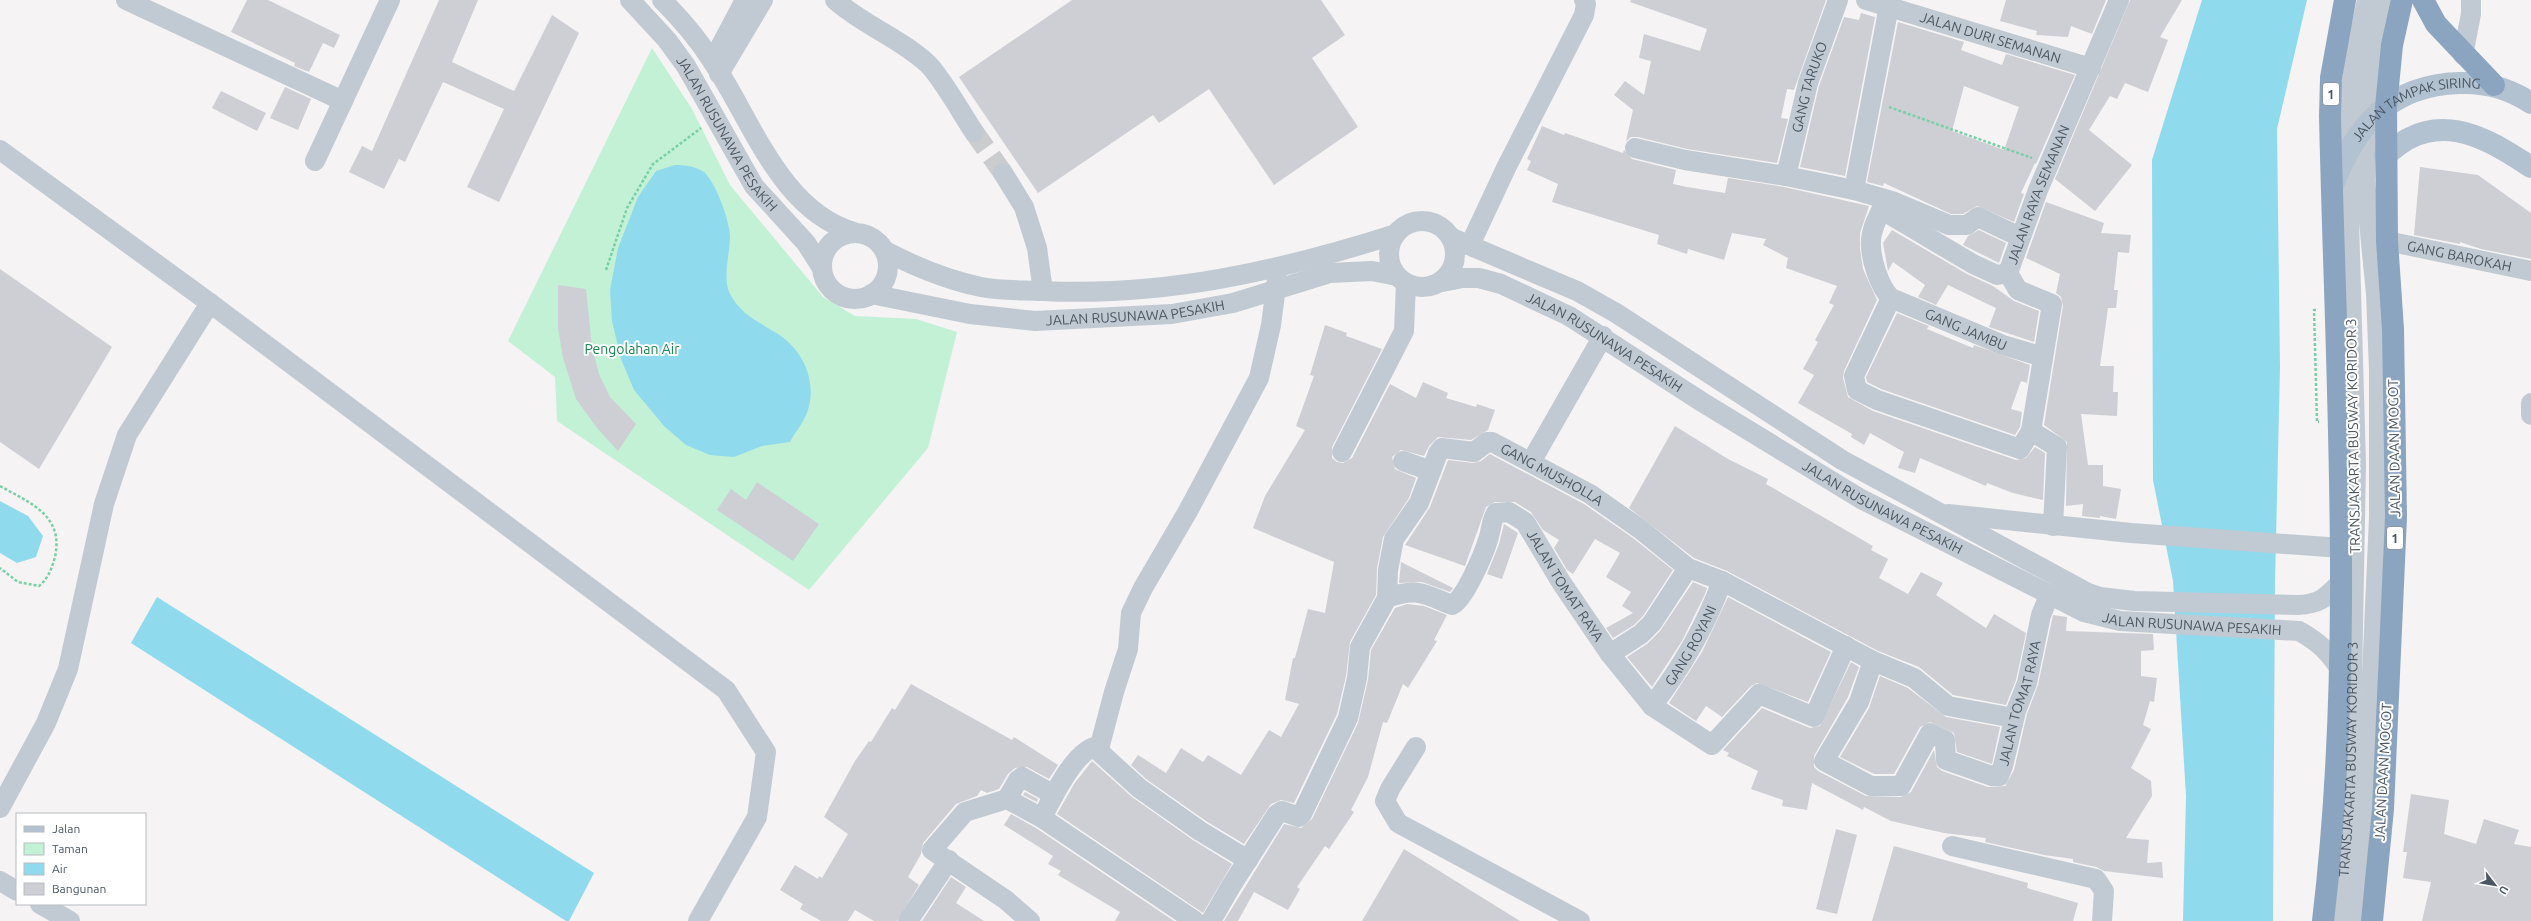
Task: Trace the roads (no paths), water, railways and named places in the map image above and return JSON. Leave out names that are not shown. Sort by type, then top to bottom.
[{"type":"highway","name":"1","points":[[2324,921],[2330,864],[2342,672],[2342,548],[2332,189],[2331,78],[2336,39],[2345,0]]},
{"type":"highway","name":"JALAN DAAN MOGOT","points":[[2372,921],[2383,809],[2396,517],[2393,329],[2387,241],[2385,156],[2386,107],[2392,44],[2402,0]]},
{"type":"highway","points":[[2423,0],[2436,24],[2463,55],[2494,85]]},
{"type":"main road","name":"JALAN TAMPAK SIRING","points":[[2332,189],[2347,150],[2367,125],[2386,107],[2422,87],[2471,82],[2494,85],[2512,92],[2531,103]]},
{"type":"main road","name":"JALAN TAMPAK SIRING","points":[[2385,156],[2410,138],[2432,131],[2451,131],[2472,134],[2494,143],[2531,167]]},
{"type":"street","points":[[126,0],[343,101]]},
{"type":"street","points":[[315,161],[390,0]]},
{"type":"street","name":"JALAN RUSUNAWA PESAKIH","points":[[630,0],[667,40],[686,66],[754,186],[806,243],[822,268]]},
{"type":"street","name":"JALAN RUSUNAWA PESAKIH","points":[[662,0],[678,16],[716,68],[775,169],[807,204],[827,221],[838,228],[854,232]]},
{"type":"street","points":[[716,68],[745,0]]},
{"type":"street","points":[[716,68],[763,0]]},
{"type":"street","points":[[835,0],[853,16],[902,44],[928,65],[974,132]]},
{"type":"street","points":[[1401,280],[1424,288],[1442,282],[1449,275],[1455,264],[1456,250],[1506,168],[1584,15],[1586,4],[1584,0]]},
{"type":"street","name":"GANG TARUKO","points":[[1786,176],[1808,84],[1838,0]]},
{"type":"street","name":"JALAN DURI SEMANAN","points":[[1866,0],[2091,68]]},
{"type":"street","name":"JALAN RAYA SEMANAN","points":[[2031,432],[2052,304],[2018,290],[2008,273],[2020,237],[2049,165],[2119,0]]},
{"type":"street","name":"TRANSJAKARTA BUSWAY KORIDOR 3","points":[[2340,921],[2350,793],[2356,464],[2347,150],[2350,91],[2358,41],[2367,0]]},
{"type":"street","name":"TRANSJAKARTA BUSWAY KORIDOR 3","points":[[2355,921],[2367,788],[2379,517],[2379,370],[2376,294],[2365,181],[2367,125],[2376,33],[2384,0]]},
{"type":"street","points":[[2463,55],[2471,14],[2471,0]]},
{"type":"street","points":[[1854,190],[1889,6]]},
{"type":"street","points":[[1635,148],[1742,171],[1786,176],[1854,190],[1884,205],[1973,264],[1997,275],[2008,273]]},
{"type":"street","points":[[0,150],[210,303],[726,690],[766,752],[757,817],[698,921]]},
{"type":"street","points":[[1003,174],[1024,207],[1037,248],[1042,291]]},
{"type":"street","points":[[1884,205],[1949,225],[1967,225],[1978,217],[2020,237]]},
{"type":"street","points":[[1884,205],[1870,240],[1880,283],[1883,290],[1891,298],[1854,376],[1857,390],[1877,400],[2020,449],[2031,432],[2056,447],[2053,526]]},
{"type":"street","points":[[1342,452],[1404,331],[1401,280],[1389,257],[1391,245],[1396,234],[1411,223],[1420,221],[1439,225],[1461,242]]},
{"type":"street","points":[[854,232],[876,239],[885,251],[888,265],[885,279],[871,294],[855,299],[839,295],[827,284],[822,268],[825,253],[834,240],[854,232]]},
{"type":"street","name":"JALAN RUSUNAWA PESAKIH","points":[[885,251],[923,270],[982,287],[1072,293],[1150,290],[1223,279],[1277,267],[1396,234]]},
{"type":"street","name":"GANG BAROKAH","points":[[2387,241],[2531,271]]},
{"type":"street","name":"JALAN RUSUNAWA PESAKIH","points":[[1461,242],[1577,291],[1616,313],[1842,460],[2088,593],[2100,597],[2134,601],[2298,605],[2314,604],[2325,598],[2341,582]]},
{"type":"street","points":[[1099,749],[1114,692],[1128,649],[1132,613],[1143,588],[1188,511],[1258,378],[1277,290],[1277,267]]},
{"type":"street","name":"JALAN RUSUNAWA PESAKIH","points":[[871,294],[970,314],[1035,321],[1172,314],[1233,303],[1330,273],[1372,271],[1401,280]]},
{"type":"street","name":"JALAN RUSUNAWA PESAKIH","points":[[1442,282],[1463,278],[1479,278],[1501,284],[1569,316],[1702,402],[1861,499],[2049,596],[2099,617],[2133,621],[2299,631],[2317,641],[2332,654],[2342,672]]},
{"type":"street","name":"GANG JAMBU","points":[[1891,298],[2003,345],[2043,357]]},
{"type":"street","points":[[0,808],[46,723],[68,669],[104,504],[127,435],[210,303]]},
{"type":"street","points":[[1531,462],[1602,336]]},
{"type":"street","points":[[2531,403],[2531,415]]},
{"type":"street","name":"GANG MUSHOLLA","points":[[1386,598],[1388,570],[1394,539],[1419,503],[1430,471],[1442,448],[1474,452],[1490,442],[1531,462],[1616,511],[1688,568],[1722,581],[1873,661],[1914,678],[1948,706],[2014,718]]},
{"type":"street","points":[[1403,461],[1430,471]]},
{"type":"street","name":"JALAN TOMAT RAYA","points":[[1386,598],[1404,592],[1416,591],[1452,605],[1456,604],[1463,595],[1488,540],[1494,516],[1502,512],[1509,512],[1525,522],[1561,582],[1610,654],[1652,706],[1712,745],[1759,694],[1814,717],[1846,646]]},
{"type":"street","name":"JALAN RUSUNAWA PESAKIH","points":[[1938,513],[2131,533],[2342,548]]},
{"type":"street","points":[[1610,654],[1641,634],[1652,624],[1688,568]]},
{"type":"street","name":"GANG ROYANI","points":[[1652,706],[1688,656],[1705,624],[1722,581]]},
{"type":"street","name":"JALAN TOMAT RAYA","points":[[1873,661],[1859,702],[1824,761],[1871,786],[1901,786],[1930,733],[1945,740],[1946,760],[1999,776],[2003,766],[2014,718],[2027,682],[2041,615],[2049,596]]},
{"type":"street","points":[[1211,921],[1277,814],[1282,811],[1300,816],[1308,803],[1348,718],[1357,678],[1360,647],[1386,598]]},
{"type":"street","points":[[1042,818],[1054,794],[1085,752],[1094,747],[1099,749],[1139,788],[1200,831],[1248,860]]},
{"type":"street","points":[[1416,747],[1390,789],[1385,801],[1398,823],[1580,921]]},
{"type":"street","points":[[1030,921],[1006,900],[949,860],[932,850],[955,821],[965,812],[1007,798],[1018,780],[1022,777],[1054,794]]},
{"type":"street","points":[[1007,798],[1042,818],[1195,921]]},
{"type":"street","points":[[1952,846],[2096,880],[2104,891],[2102,921]]},
{"type":"street","points":[[908,921],[949,860]]},
{"type":"street","points":[[0,881],[16,890]]},
{"type":"street","points":[[42,905],[70,921]]},
{"type":"water","points":[[2202,0],[2307,0],[2277,129],[2280,367],[2275,583],[2273,921],[2183,921],[2186,796],[2173,581],[2153,480],[2152,160]]},
{"type":"water","points":[[675,165],[690,166],[704,172],[709,177],[718,193],[728,222],[730,244],[726,273],[728,288],[734,301],[745,313],[787,341],[801,357],[806,367],[811,388],[808,410],[805,418],[790,442],[762,446],[734,457],[710,455],[686,445],[664,426],[634,390],[621,359],[612,321],[610,290],[618,248],[638,197],[656,171]]},
{"type":"water","points":[[0,501],[28,516],[43,536],[36,557],[17,563],[0,553]]},
{"type":"water","points":[[157,597],[594,873],[569,921],[566,921],[131,643]]},
{"type":"tunnel","points":[[974,132],[1003,173]]},
{"type":"park label","name":"Pengolahan Air","points":[[632,349]]}]
